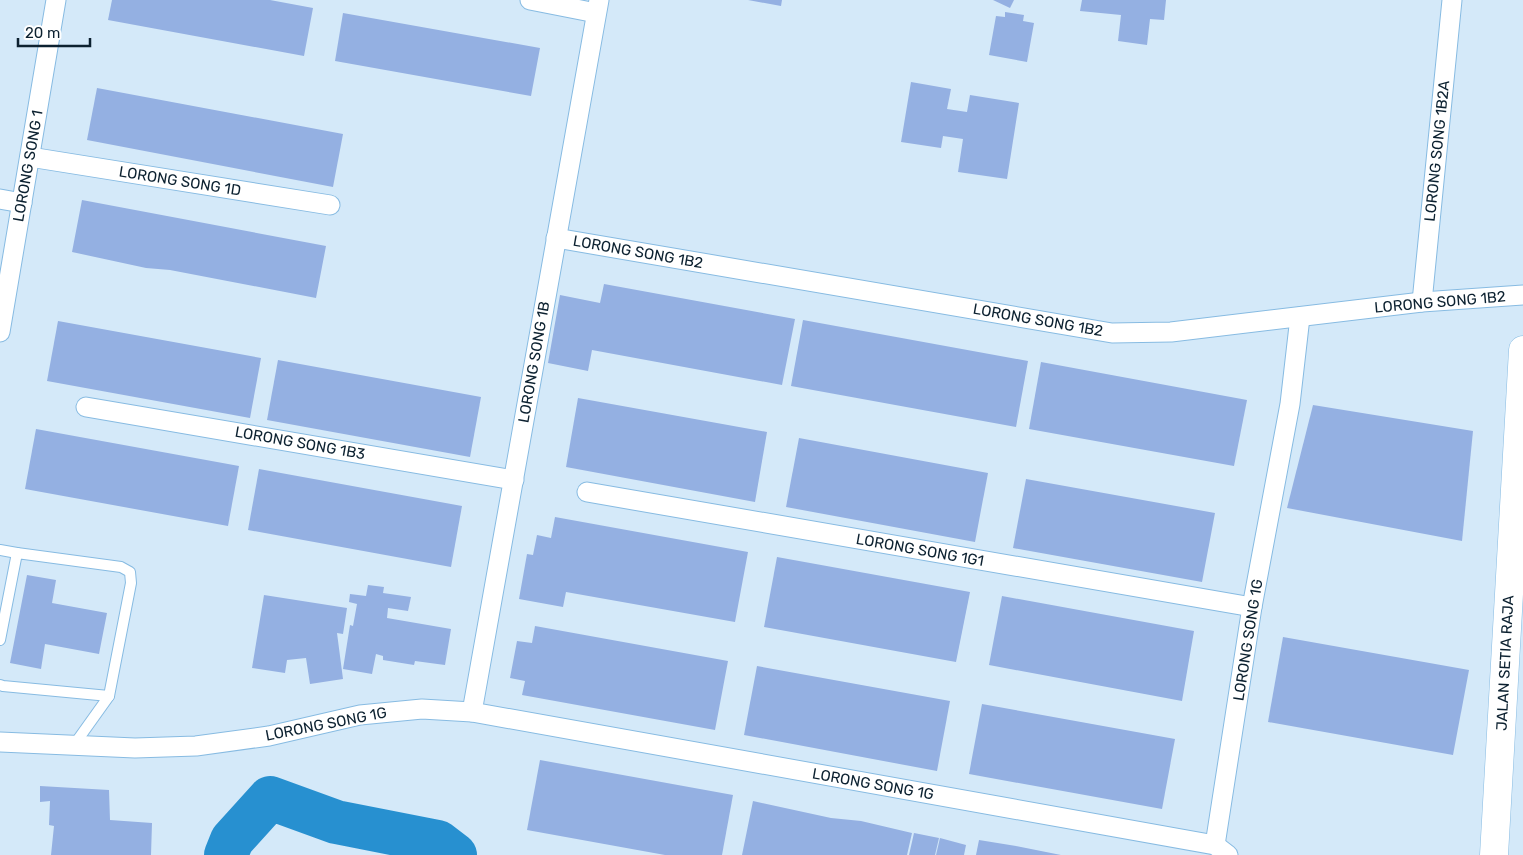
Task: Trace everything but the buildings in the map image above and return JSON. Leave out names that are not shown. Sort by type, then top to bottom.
[{"type":"main road","name":"JALAN SETIA RAJA","points":[[1494,855],[1523,350]]},
{"type":"street","name":"LORONG SONG 1","points":[[0,332],[56,0]]},
{"type":"street","name":"LORONG SONG 1B","points":[[472,712],[598,6],[530,0]]},
{"type":"street","name":"LORONG SONG 1B2A","points":[[1422,302],[1452,0]]},
{"type":"street","name":"LORONG SONG 1D","points":[[30,157],[330,205]]},
{"type":"street","points":[[0,199],[22,203]]},
{"type":"street","name":"LORONG SONG 1B2","points":[[556,238],[1112,333],[1171,332],[1422,302],[1523,295]]},
{"type":"street","name":"LORONG SONG 1G","points":[[0,742],[135,748],[196,746],[269,736],[360,715],[422,709],[472,712],[1221,850],[1252,607],[1290,404],[1300,317]]},
{"type":"street","name":"LORONG SONG 1B3","points":[[86,407],[514,480]]},
{"type":"street","name":"LORONG SONG 1G1","points":[[587,492],[1252,607]]},
{"type":"lane","points":[[0,550],[121,567],[130,572],[131,583],[109,696],[74,745]]},
{"type":"lane","points":[[0,640],[17,553]]},
{"type":"lane","points":[[0,685],[109,696]]},
{"type":"waterway","points":[[226,855],[232,840],[270,798],[336,822],[438,842],[455,855]]}]
